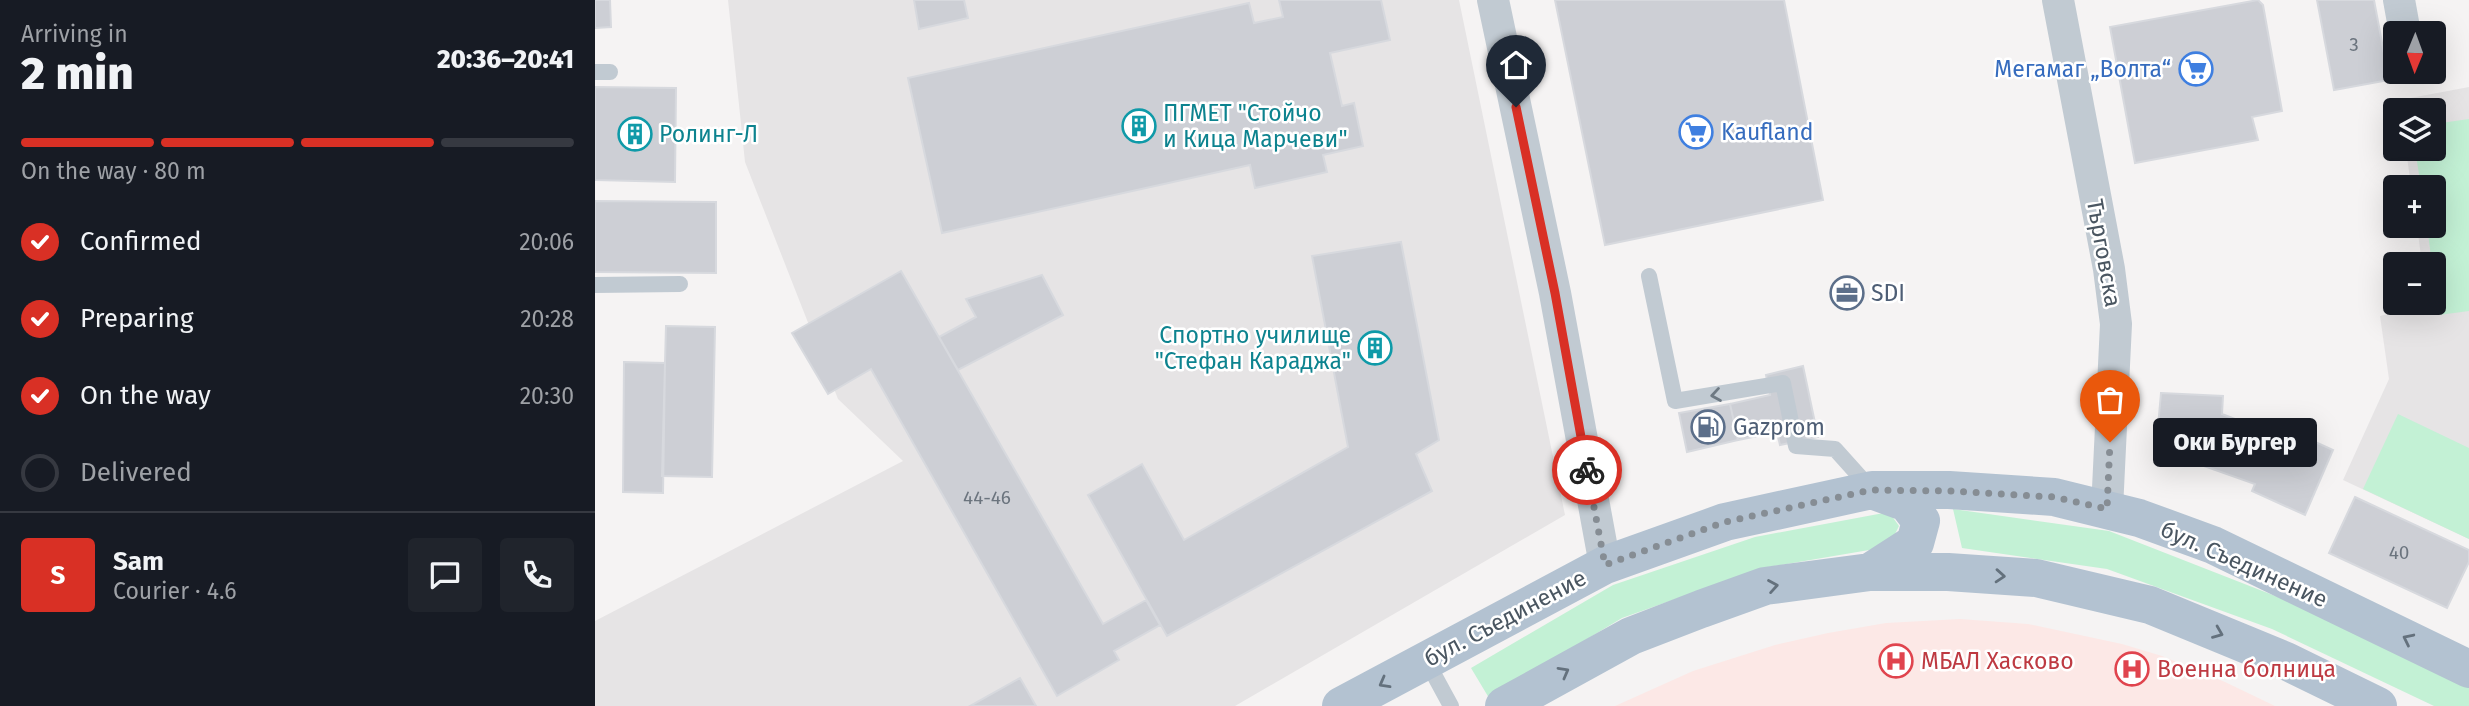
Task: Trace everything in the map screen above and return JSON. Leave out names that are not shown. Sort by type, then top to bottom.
[{"type":"main road","name":"бул. Съединение","points":[[1341,706],[1605,565],[1725,522],[1871,490],[2054,497],[2107,509],[2213,545],[2469,669]]},
{"type":"main road","points":[[1870,572],[1915,543],[1921,521],[1907,503],[1871,490]]},
{"type":"main road","points":[[1504,706],[1631,636],[1765,586],[1870,572],[1948,572],[2036,578],[2150,605],[2287,661],[2378,706]]},
{"type":"street","points":[[1493,0],[1555,293],[1605,565]]},
{"type":"street","name":"Търговска","points":[[2058,0],[2109,270],[2116,324],[2107,509]]},
{"type":"street","points":[[2399,0],[2403,21]]},
{"type":"lane","points":[[1649,276],[1675,401],[1783,383],[1796,446],[1835,449],[1871,490]]},
{"type":"lane","points":[[595,285],[680,284]]},
{"type":"lane","points":[[1426,660],[1451,706]]},
{"type":"shaded area","points":[[728,0],[1459,0],[1565,515],[1235,706],[595,706],[595,621],[903,461],[838,399],[745,162]]},
{"type":"shaded area","points":[[2469,87],[2469,539],[2343,480],[2389,379],[2380,316],[2446,315],[2446,252],[2420,252],[2419,238],[2446,238],[2446,175],[2409,175],[2408,161],[2446,161],[2446,98],[2411,98]]},
{"type":"shaded area","name":"МБАЛ Хасково","points":[[1960,619],[2028,624],[2122,644],[2162,656],[2275,706],[1615,706],[1693,671],[1775,645],[1886,623]]},
{"type":"green space","points":[[2469,119],[2469,311],[2446,314],[2446,252],[2430,252],[2429,238],[2446,238],[2446,175],[2419,175],[2417,161],[2446,161],[2446,122]]},
{"type":"green space","points":[[2398,414],[2469,448],[2469,539],[2363,489]]},
{"type":"green space","points":[[1953,509],[2109,531],[2283,599],[2469,688],[2469,706],[2434,706],[2272,629],[2107,569],[1962,548]]},
{"type":"green space","points":[[1889,512],[1899,526],[1892,540],[1875,549],[1763,568],[1622,618],[1489,698],[1471,668],[1613,585],[1755,537]]},
{"type":"building","points":[[595,0],[610,0],[611,27],[595,28]]},
{"type":"building","points":[[914,0],[964,0],[968,18],[919,29]]},
{"type":"building","name":"ПГМЕТ \"Стойчо и Кица Марчеви\"","points":[[1279,0],[1381,0],[1390,40],[1330,53],[1342,106],[1354,103],[1363,146],[1323,155],[1327,172],[1255,188],[1250,165],[942,233],[908,78],[1249,3],[1254,23],[1283,17]]},
{"type":"building","name":"Kaufland","points":[[1555,0],[1784,0],[1823,200],[1605,245]]},
{"type":"building","name":"Мегамаг „Волта“","points":[[2258,0],[2263,5],[2282,111],[2252,117],[2258,140],[2135,163],[2110,27]]},
{"type":"building","points":[[2317,0],[2374,0],[2383,48],[2383,81],[2334,90]]},
{"type":"building","name":"Ролинг-Л","points":[[595,87],[676,88],[675,182],[595,180]]},
{"type":"building","points":[[595,201],[716,202],[716,273],[595,272]]},
{"type":"building","name":"Спортно училище \"Стефан Караджа\"","points":[[1401,242],[1439,440],[1416,454],[1432,491],[1167,636],[1088,495],[1142,464],[1184,540],[1348,447],[1312,256]]},
{"type":"building","points":[[901,271],[1103,624],[1146,600],[1160,625],[1114,651],[1119,660],[1057,696],[871,369],[828,394],[792,333]]},
{"type":"building","points":[[1042,275],[1063,315],[958,370],[939,337],[976,317],[966,299]]},
{"type":"building","name":"SDI","points":[[1854,284],[1857,300],[1840,302],[1838,286]]},
{"type":"building","points":[[666,326],[715,327],[712,477],[662,476]]},
{"type":"building","points":[[624,362],[665,363],[663,493],[623,492]]},
{"type":"building","points":[[1803,366],[1818,437],[1780,445],[1777,432],[1738,440],[1730,404],[1770,395],[1766,375]]},
{"type":"building","points":[[2161,393],[2223,396],[2222,414],[2276,435],[2280,426],[2333,450],[2305,515],[2252,491],[2255,484],[2156,449]]},
{"type":"building","points":[[1730,404],[1738,440],[1687,452],[1679,413]]},
{"type":"building","points":[[2355,497],[2469,550],[2469,562],[2447,608],[2329,553]]},
{"type":"building","points":[[1020,678],[1036,706],[970,706]]},
{"type":"way so far","points":[[1587,470],[1605,565],[1725,522],[1871,490],[2054,497],[2107,509],[2110,442]]},
{"type":"place","name":"Мегамаг „Волта“","points":[[2196,69]]},
{"type":"place","name":"ПГМЕТ \"Стойчо и Кица Марчеви\"","points":[[1139,126]]},
{"type":"place","name":"Kaufland","points":[[1696,132]]},
{"type":"place","name":"Ролинг-Л","points":[[635,134]]},
{"type":"place","name":"SDI","points":[[1847,293]]},
{"type":"place","name":"Спортно училище \"Стефан Караджа\"","points":[[1375,348]]},
{"type":"place","name":"Gazprom","points":[[1708,427]]},
{"type":"place","name":"Оки Бургер","points":[[2110,442]]},
{"type":"place","name":"МБАЛ Хасково","points":[[1896,661]]},
{"type":"place","name":"Военна болница","points":[[2132,669]]},
{"type":"route","points":[[1516,107],[1555,293],[1587,470]]}]
